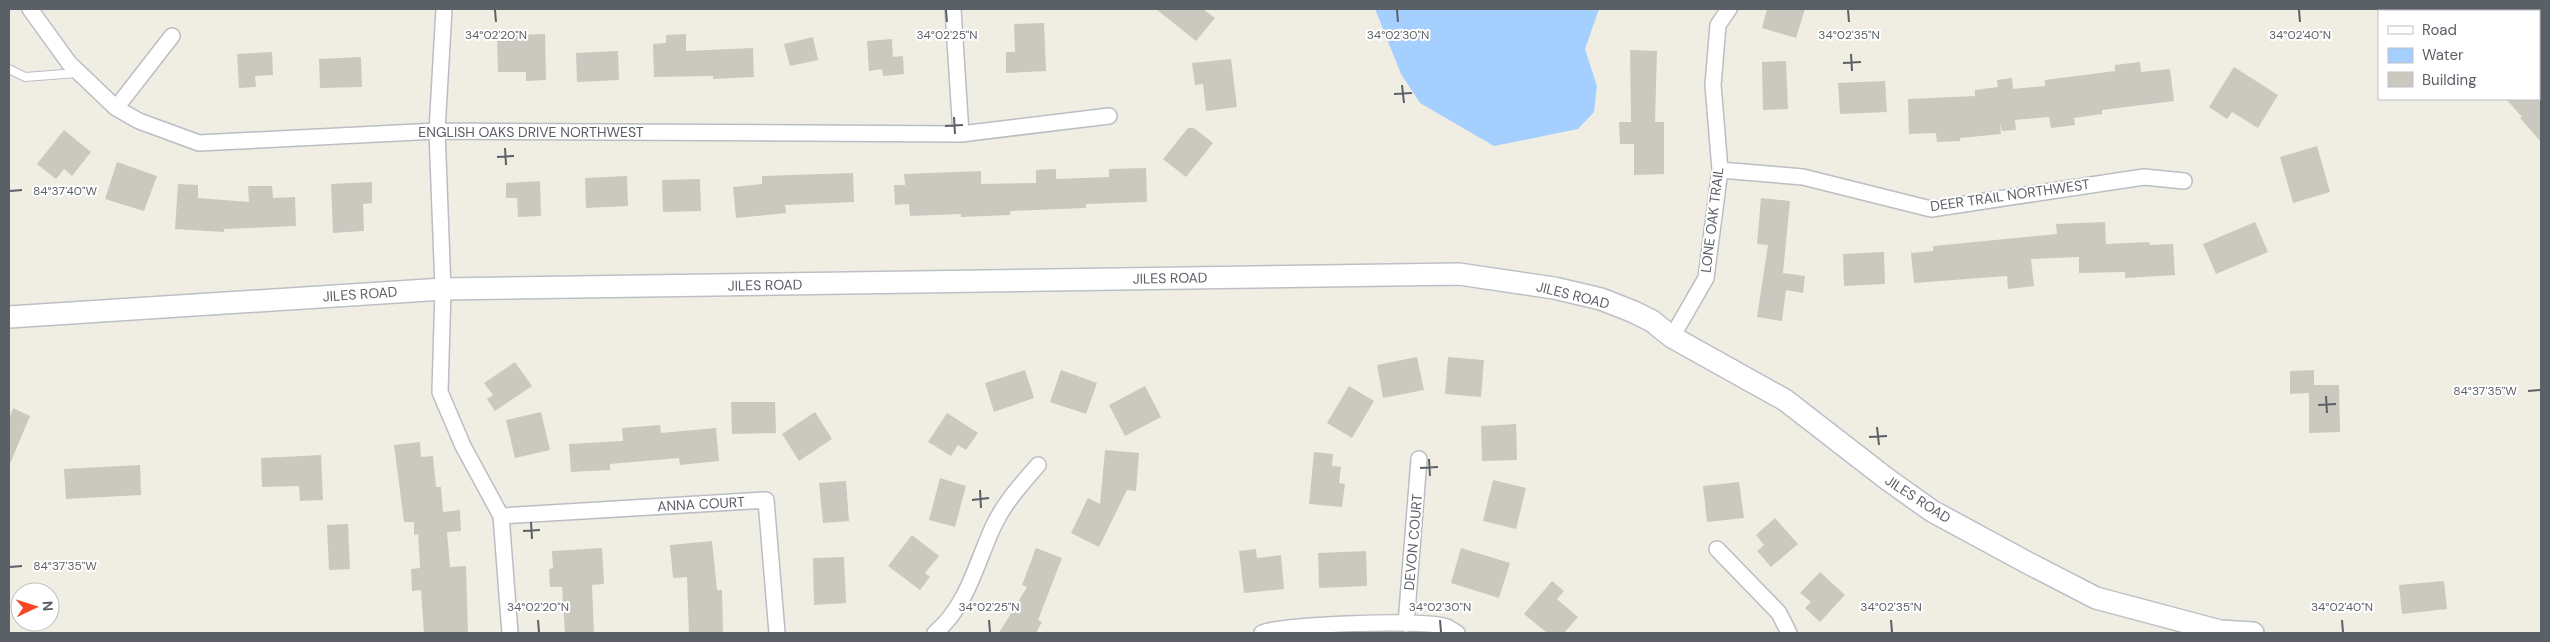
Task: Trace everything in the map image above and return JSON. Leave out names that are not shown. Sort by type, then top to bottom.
[{"type":"street","name":"ENGLISH OAKS DRIVE NORTHWEST","points":[[30,9],[69,63],[116,108],[139,120],[199,143],[437,131],[961,134],[1110,116]]},
{"type":"street","points":[[444,9],[437,131],[443,288],[440,392],[462,446],[502,516],[510,633]]},
{"type":"street","points":[[953,9],[961,134]]},
{"type":"street","name":"LONE OAK TRAIL","points":[[1672,338],[1706,278],[1720,170],[1713,85],[1718,25],[1729,9]]},
{"type":"street","points":[[116,108],[172,36]]},
{"type":"street","name":"DEER TRAIL NORTHWEST","points":[[1720,170],[1803,177],[1931,209],[2144,177],[2184,181]]},
{"type":"street","name":"JILES ROAD","points":[[9,317],[443,288],[1458,274],[1554,288],[1601,299],[1652,321],[1672,338],[1785,400],[1887,479],[1932,511],[2096,598],[2220,631],[2246,632]]},
{"type":"street","name":"DEVON COURT","points":[[1406,624],[1419,459]]},
{"type":"street","points":[[935,633],[948,622],[975,575],[993,527],[1012,494],[1038,465]]},
{"type":"street","name":"ANNA COURT","points":[[502,516],[766,500],[777,633]]},
{"type":"street","points":[[1717,549],[1779,613],[1789,633]]},
{"type":"street","points":[[1262,633],[1271,629],[1308,626],[1406,624],[1446,627],[1457,633]]},
{"type":"lane","points":[[9,69],[25,77],[79,72]]},
{"type":"water","points":[[1375,9],[1599,9],[1585,49],[1597,86],[1594,112],[1578,129],[1494,146],[1420,103],[1401,74]]},
{"type":"building","points":[[1156,9],[1203,9],[1215,18],[1196,41]]},
{"type":"building","points":[[1767,9],[1805,9],[1796,38],[1762,28]]},
{"type":"building","points":[[1044,23],[1046,71],[1006,73],[1006,52],[1015,52],[1014,24]]},
{"type":"building","points":[[545,34],[546,80],[526,81],[526,72],[498,72],[497,36]]},
{"type":"building","points":[[686,34],[686,51],[753,48],[754,77],[713,79],[713,76],[654,77],[653,44],[666,43],[666,35]]},
{"type":"building","points":[[813,37],[818,60],[790,66],[784,44]]},
{"type":"building","points":[[892,39],[893,57],[903,56],[904,74],[883,76],[882,69],[869,71],[867,41]]},
{"type":"building","points":[[1630,50],[1657,51],[1655,122],[1664,122],[1664,174],[1634,175],[1634,144],[1620,144],[1619,122],[1631,122]]},
{"type":"building","points":[[618,51],[619,80],[577,82],[576,53]]},
{"type":"building","points":[[272,52],[273,75],[255,76],[256,87],[239,88],[237,54]]},
{"type":"building","points":[[361,57],[362,87],[320,88],[319,59]]},
{"type":"building","points":[[1231,59],[1237,107],[1206,111],[1203,84],[1195,85],[1192,63]]},
{"type":"building","points":[[1786,61],[1788,109],[1763,110],[1762,62]]},
{"type":"building","points":[[2140,62],[2141,72],[2170,69],[2174,101],[2102,110],[2102,114],[2074,118],[2075,125],[2051,128],[2049,117],[2015,120],[2016,130],[2002,131],[2000,122],[2001,134],[1960,138],[1960,141],[1937,142],[1936,133],[1909,134],[1908,99],[1975,96],[1975,90],[1998,87],[1997,80],[2012,78],[2013,89],[2045,86],[2045,80],[2115,71],[2115,65]]},
{"type":"building","points":[[2234,67],[2278,95],[2258,128],[2232,112],[2227,119],[2209,107]]},
{"type":"building","points":[[1885,81],[1887,112],[1840,114],[1838,83]]},
{"type":"building","points":[[2541,99],[2541,142],[2520,118],[2522,117],[2507,100]]},
{"type":"building","points":[[1188,128],[1194,128],[1213,143],[1186,177],[1163,159]]},
{"type":"building","points":[[64,130],[91,152],[72,176],[64,169],[56,179],[37,164]]},
{"type":"building","points":[[2317,146],[2330,192],[2293,203],[2280,157]]},
{"type":"building","points":[[117,162],[157,176],[144,211],[105,199]]},
{"type":"building","points":[[1146,168],[1147,202],[1086,204],[1086,208],[1010,211],[1010,215],[961,217],[961,214],[910,216],[909,204],[895,205],[894,185],[905,185],[904,174],[981,171],[981,184],[1036,183],[1036,170],[1056,169],[1056,179],[1109,177],[1109,169]]},
{"type":"building","points":[[853,173],[854,202],[785,205],[786,213],[736,218],[733,187],[762,184],[762,176]]},
{"type":"building","points":[[627,176],[628,206],[586,208],[585,178]]},
{"type":"building","points":[[700,179],[701,211],[663,212],[662,180]]},
{"type":"building","points":[[540,181],[541,216],[518,217],[517,198],[506,198],[506,183]]},
{"type":"building","points":[[372,182],[372,203],[363,204],[364,231],[333,233],[331,184]]},
{"type":"building","points":[[178,184],[198,185],[198,198],[249,202],[248,186],[272,186],[273,198],[295,197],[296,226],[224,229],[224,232],[175,229]]},
{"type":"building","points":[[1761,198],[1790,201],[1783,273],[1805,276],[1803,293],[1786,290],[1782,321],[1757,317],[1768,245],[1757,244]]},
{"type":"building","points":[[2105,222],[2106,244],[2149,242],[2150,245],[2173,244],[2175,275],[2125,278],[2125,272],[2079,273],[2079,257],[2031,259],[2034,286],[2008,289],[2007,276],[1914,283],[1911,253],[1933,251],[1933,246],[2057,234],[2056,224]]},
{"type":"building","points":[[2255,222],[2268,252],[2216,274],[2203,244]]},
{"type":"building","points":[[1884,252],[1885,284],[1844,286],[1843,254]]},
{"type":"building","points":[[1417,357],[1424,390],[1383,398],[1377,365]]},
{"type":"building","points":[[1448,357],[1484,360],[1481,397],[1445,394]]},
{"type":"building","points":[[515,362],[532,386],[495,411],[487,399],[493,395],[484,383]]},
{"type":"building","points":[[1025,370],[1034,398],[994,412],[985,383]]},
{"type":"building","points":[[1061,370],[1097,383],[1086,414],[1050,402]]},
{"type":"building","points":[[2314,370],[2314,385],[2339,385],[2340,432],[2309,433],[2309,393],[2290,394],[2290,371]]},
{"type":"building","points":[[1145,386],[1161,417],[1125,436],[1109,405]]},
{"type":"building","points":[[1349,386],[1374,401],[1352,438],[1327,423]]},
{"type":"building","points":[[731,402],[775,402],[776,433],[732,434]]},
{"type":"building","points":[[13,408],[30,416],[9,466],[9,419]]},
{"type":"building","points":[[541,412],[550,450],[515,458],[506,420]]},
{"type":"building","points":[[815,412],[832,439],[799,461],[782,434]]},
{"type":"building","points":[[947,413],[978,433],[966,450],[958,445],[951,456],[928,442]]},
{"type":"building","points":[[1516,424],[1517,460],[1482,461],[1481,426]]},
{"type":"building","points":[[660,425],[661,433],[716,428],[719,461],[680,465],[679,458],[610,464],[610,470],[571,472],[569,444],[623,441],[622,428]]},
{"type":"building","points":[[420,442],[421,457],[433,456],[436,487],[441,487],[443,512],[460,510],[461,531],[447,532],[450,567],[466,566],[468,633],[424,633],[421,590],[412,591],[411,569],[420,568],[418,534],[414,535],[414,522],[404,522],[394,445]]},
{"type":"building","points":[[1105,450],[1139,453],[1136,491],[1127,490],[1099,547],[1071,533],[1088,498],[1100,504]]},
{"type":"building","points":[[1314,452],[1333,454],[1332,466],[1341,467],[1339,483],[1345,484],[1342,507],[1309,504]]},
{"type":"building","points":[[321,455],[323,500],[300,501],[299,486],[262,487],[261,458]]},
{"type":"building","points":[[140,465],[141,495],[66,499],[64,469]]},
{"type":"building","points":[[940,478],[966,486],[955,527],[929,520]]},
{"type":"building","points":[[1493,480],[1526,488],[1516,529],[1483,521]]},
{"type":"building","points":[[846,481],[849,521],[823,523],[819,483]]},
{"type":"building","points":[[1739,482],[1744,518],[1707,522],[1703,486]]},
{"type":"building","points":[[1775,518],[1798,544],[1771,567],[1757,551],[1764,545],[1756,535]]},
{"type":"building","points":[[348,524],[350,569],[329,570],[327,525]]},
{"type":"building","points":[[912,535],[939,556],[925,573],[930,577],[920,590],[888,566]]},
{"type":"building","points":[[712,541],[717,590],[722,590],[723,632],[689,633],[687,577],[673,578],[670,545]]},
{"type":"building","points":[[602,548],[604,584],[592,585],[594,633],[565,633],[562,587],[550,587],[549,569],[553,568],[552,551]]},
{"type":"building","points":[[1036,548],[1062,558],[1038,620],[1042,622],[1036,633],[999,633],[1027,587],[1022,585]]},
{"type":"building","points":[[1461,548],[1510,563],[1499,598],[1451,583]]},
{"type":"building","points":[[1256,549],[1257,558],[1281,555],[1284,589],[1244,593],[1239,551]]},
{"type":"building","points":[[1366,551],[1367,586],[1319,588],[1318,553]]},
{"type":"building","points":[[844,557],[846,603],[814,605],[813,558]]},
{"type":"building","points":[[1820,572],[1845,595],[1820,622],[1805,608],[1811,602],[1800,593]]},
{"type":"building","points":[[1552,581],[1564,591],[1557,599],[1578,617],[1564,633],[1547,633],[1524,614]]},
{"type":"building","points":[[2444,581],[2447,609],[2402,614],[2399,585]]}]
